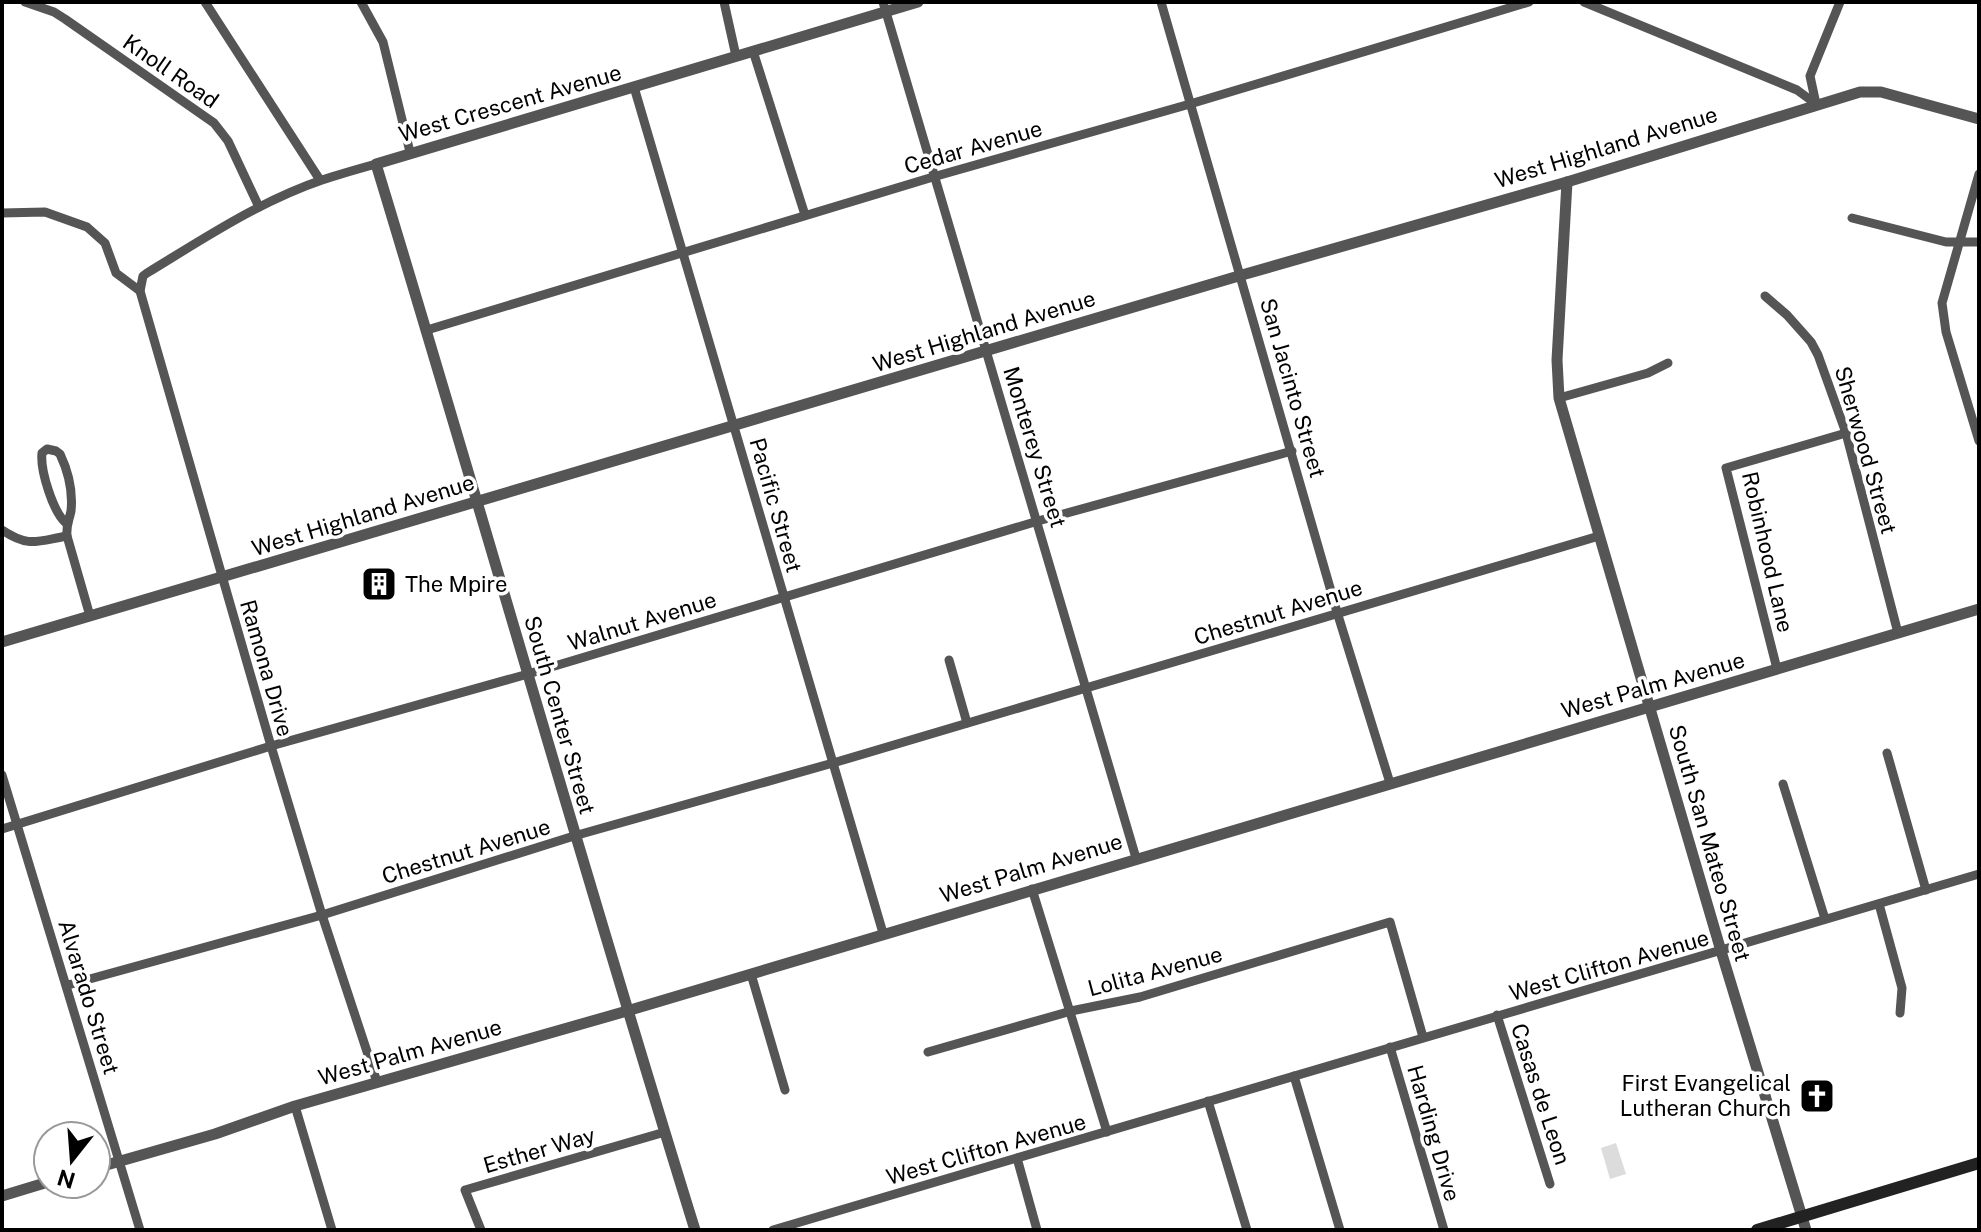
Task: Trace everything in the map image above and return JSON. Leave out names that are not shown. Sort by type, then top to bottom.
[{"type":"main road","points":[[1757,1230],[1979,1163]]},
{"type":"street","name":"Knoll Road","points":[[25,2],[65,19],[214,123],[228,141],[259,207]]},
{"type":"street","points":[[205,2],[320,180]]},
{"type":"street","points":[[361,2],[383,42],[410,152]]},
{"type":"street","points":[[724,2],[736,56]]},
{"type":"street","name":"West Crescent Avenue","points":[[140,291],[143,276],[204,238],[259,207],[320,180],[753,51],[884,7],[918,2]]},
{"type":"street","name":"San Jacinto Street","points":[[1161,2],[1337,612],[1390,783]]},
{"type":"street","name":"Cedar Avenue","points":[[427,330],[933,177],[1190,104],[1506,5],[1529,2]]},
{"type":"street","points":[[1584,2],[1797,90],[1816,104]]},
{"type":"street","points":[[1816,104],[1810,76],[1840,2]]},
{"type":"street","name":"Monterey Street","points":[[884,7],[1136,858]]},
{"type":"street","points":[[753,51],[805,215]]},
{"type":"street","name":"Pacific Street","points":[[634,87],[883,933]]},
{"type":"street","name":"West Highland Avenue","points":[[2,642],[1242,275],[1567,182],[1816,104],[1871,91],[1979,119]]},
{"type":"street","name":"South Center Street","points":[[376,164],[478,501],[574,836],[695,1230]]},
{"type":"street","points":[[1979,174],[1942,303],[1943,318],[1979,441]]},
{"type":"street","name":"South San Mateo Street","points":[[1567,182],[1557,360],[1559,398],[1806,1230]]},
{"type":"street","name":"Ramona Drive","points":[[2,213],[45,212],[87,227],[102,238],[116,273],[140,291],[271,746],[377,1082]]},
{"type":"street","points":[[1852,218],[1946,242],[1979,242]]},
{"type":"street","name":"Sherwood Street","points":[[1765,296],[1811,342],[1846,433],[1898,633]]},
{"type":"street","points":[[1559,398],[1648,373],[1668,363]]},
{"type":"street","name":"Robinhood Lane","points":[[1777,669],[1726,468],[1846,433]]},
{"type":"street","points":[[66,523],[55,511],[41,462],[42,453],[47,449],[60,454],[71,489],[67,536],[90,616]]},
{"type":"street","name":"Walnut Avenue","points":[[2,829],[271,746],[528,674],[1038,521],[1292,451]]},
{"type":"street","points":[[2,530],[19,541],[28,542],[67,536]]},
{"type":"street","name":"Chestnut Avenue","points":[[68,985],[322,915],[574,836],[833,763],[1599,536]]},
{"type":"street","name":"West Palm Avenue","points":[[112,1164],[215,1134],[295,1106],[627,1011],[1979,609]]},
{"type":"street","points":[[949,660],[967,723]]},
{"type":"street","points":[[1887,753],[1926,890]]},
{"type":"street","name":"Alvarado Street","points":[[2,775],[140,1230]]},
{"type":"street","points":[[1783,784],[1825,919]]},
{"type":"street","name":"West Clifton Avenue","points":[[773,1230],[1979,874]]},
{"type":"street","points":[[1032,889],[1107,1132]]},
{"type":"street","points":[[1879,904],[1902,988],[1900,1013]]},
{"type":"street","name":"Lolita Avenue","points":[[928,1052],[1071,1011],[1140,997],[1390,922]]},
{"type":"street","name":"Harding Drive","points":[[1390,922],[1423,1037]]},
{"type":"street","points":[[751,974],[785,1090]]},
{"type":"street","name":"Casas de Leon","points":[[1497,1015],[1550,1184]]},
{"type":"street","name":"Harding Drive","points":[[1390,1047],[1444,1230]]},
{"type":"street","points":[[1294,1076],[1340,1230]]},
{"type":"street","points":[[1208,1101],[1247,1230]]},
{"type":"street","points":[[295,1106],[332,1230]]},
{"type":"street","name":"Esther Way","points":[[481,1230],[465,1190],[665,1132]]},
{"type":"street","points":[[1017,1158],[1037,1230]]},
{"type":"street","points":[[2,1196],[32,1187]]},
{"type":"shaded area","points":[[1616,1143],[1626,1174],[1610,1179],[1601,1148]]},
{"type":"place","name":"The Mpire","points":[[379,584]]},
{"type":"place","name":"First Evangelical Lutheran Church","points":[[1817,1096]]}]
